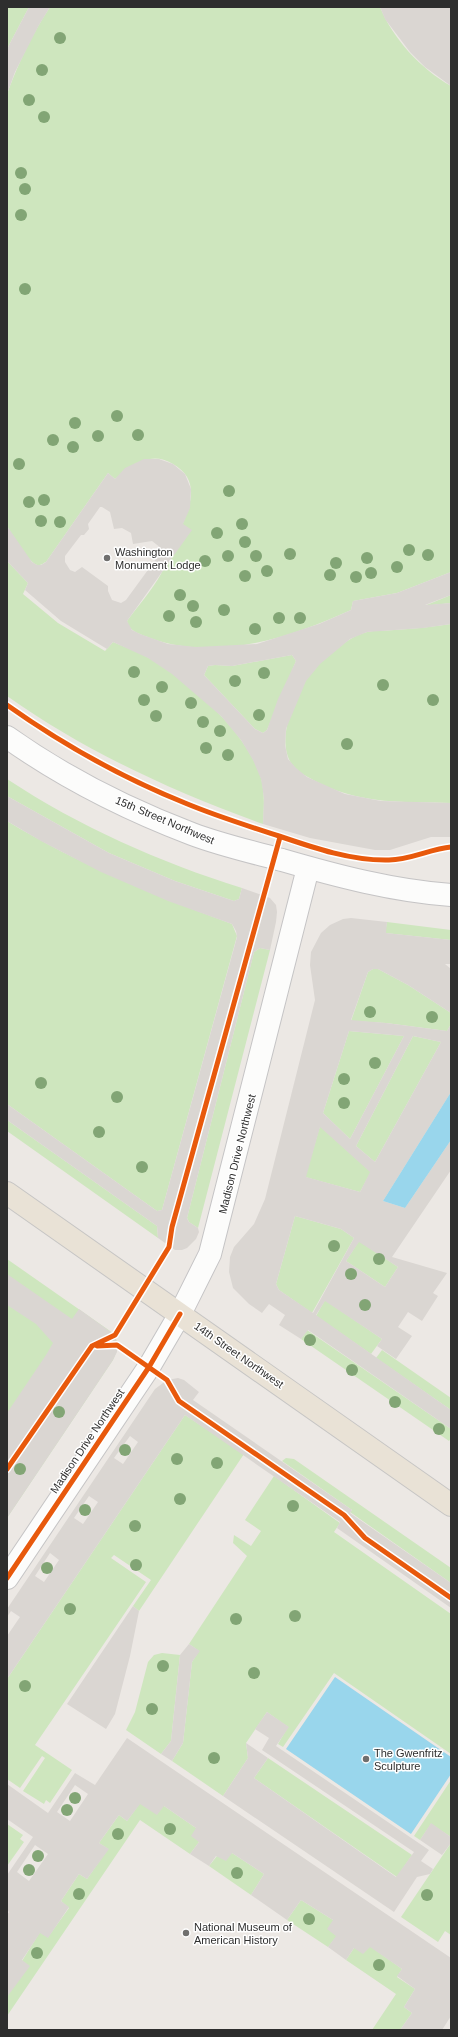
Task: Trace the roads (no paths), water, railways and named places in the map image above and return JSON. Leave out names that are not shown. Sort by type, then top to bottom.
[{"type":"highway","name":"14th Street Northwest","points":[[7,1193],[451,1505]]},
{"type":"street","name":"15th Street Northwest","points":[[8,738],[63,772],[142,812],[219,843],[359,881],[451,895]]},
{"type":"street","name":"Madison Drive Northwest","points":[[7,1578],[149,1367],[180,1314],[210,1254],[218,1230],[308,868]]},
{"type":"water","points":[[451,1092],[451,1140],[405,1208],[383,1201]]},
{"type":"water","points":[[335,1677],[451,1757],[451,1774],[411,1834],[286,1749]]},
{"type":"place","name":"Washington Monument Lodge","points":[[107,558]]},
{"type":"place","name":"The Gwenfritz Sculpture","points":[[366,1759]]},
{"type":"place","name":"National Museum of American History","points":[[186,1933]]}]
